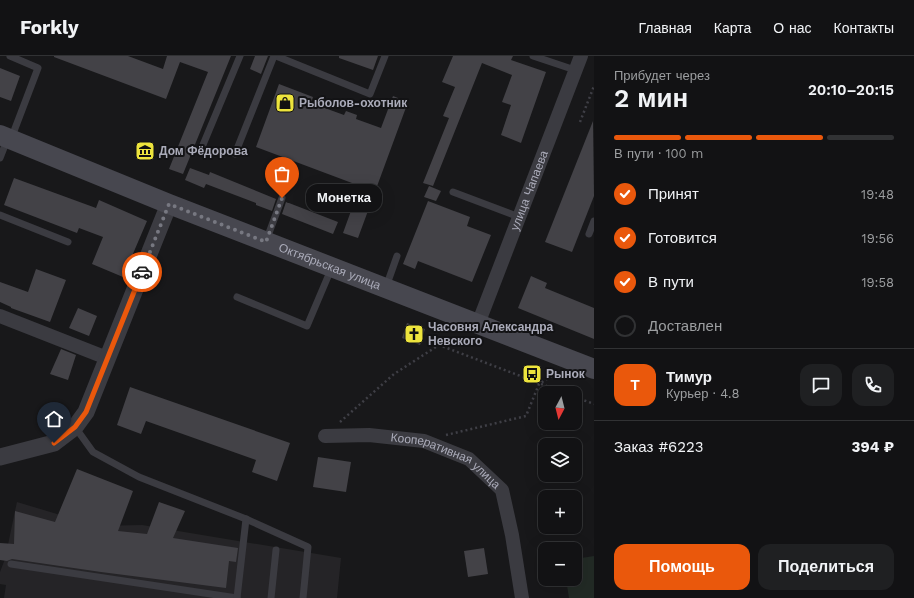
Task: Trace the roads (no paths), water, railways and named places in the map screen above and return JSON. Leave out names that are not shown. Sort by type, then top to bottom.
[{"type":"main road","name":"Октябрьская улица","points":[[6,137],[169,204],[594,369]]},
{"type":"street","name":"улица Чапаева","points":[[478,324],[581,56]]},
{"type":"street","points":[[0,457],[54,443],[75,427],[86,412],[169,204]]},
{"type":"street","points":[[0,316],[107,358]]},
{"type":"street","name":"Кооперативная улица","points":[[324,436],[369,435],[424,441],[469,459],[502,490],[512,535],[522,598]]},
{"type":"lane","points":[[0,158],[6,137],[38,68],[10,56]]},
{"type":"lane","points":[[200,152],[240,56]]},
{"type":"lane","points":[[235,154],[275,56],[370,94],[385,56]]},
{"type":"lane","points":[[533,56],[576,70]]},
{"type":"lane","points":[[453,192],[519,217]]},
{"type":"lane","points":[[266,242],[282,198]]},
{"type":"lane","points":[[0,215],[68,242]]},
{"type":"lane","points":[[589,234],[594,221]]},
{"type":"lane","points":[[385,288],[397,256]]},
{"type":"lane","points":[[237,297],[307,326],[332,267]]},
{"type":"lane","points":[[75,427],[93,452],[139,477],[246,519],[308,546],[303,598]]},
{"type":"lane","points":[[11,564],[237,598],[246,519]]},
{"type":"lane","points":[[271,598],[276,550]]},
{"type":"place","name":"Рыболов-охотник","points":[[285,103]]},
{"type":"place","name":"Дом Фёдорова","points":[[145,151]]},
{"type":"place","name":"Монетка","points":[[282,198]]},
{"type":"place","name":"Часовня Александра Невского","points":[[414,334]]},
{"type":"place","name":"Рынок","points":[[532,374]]}]
